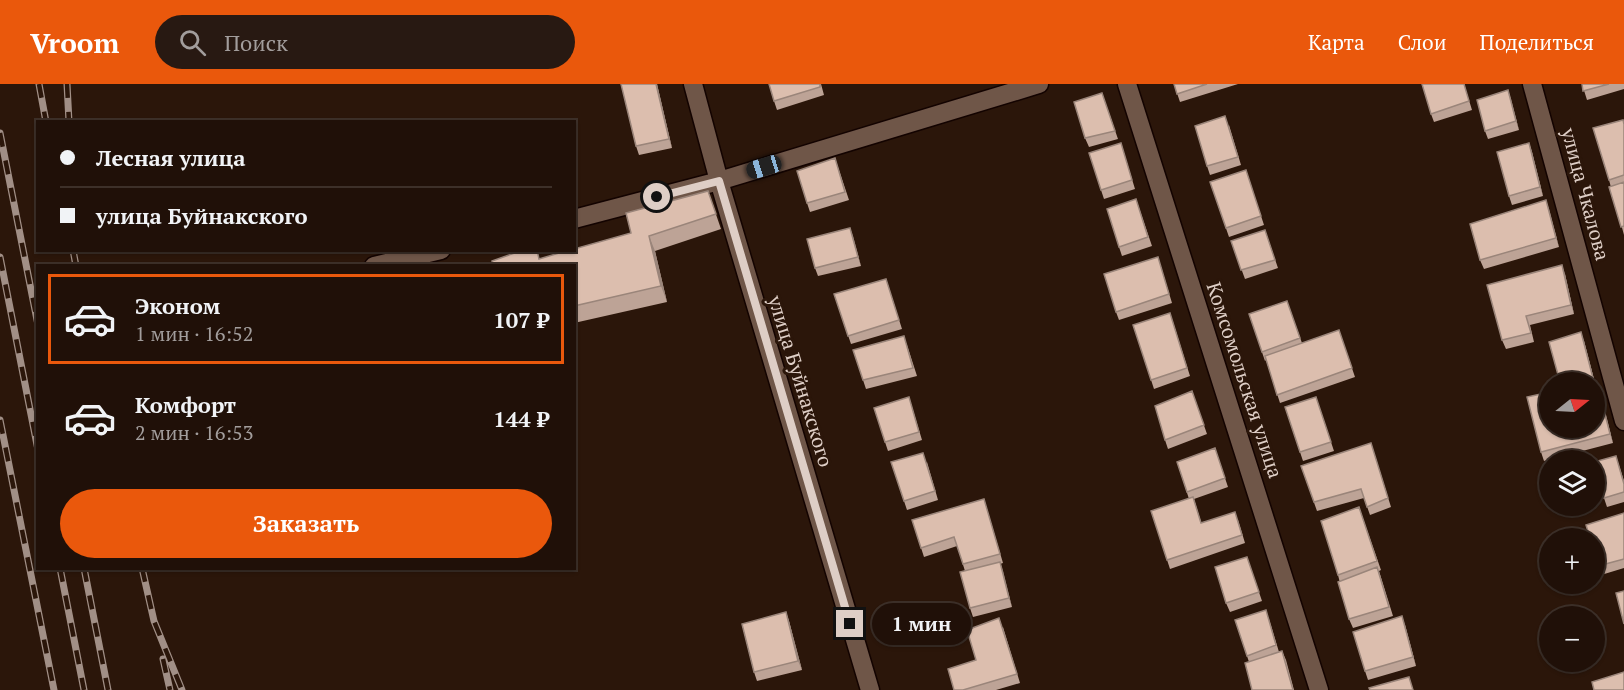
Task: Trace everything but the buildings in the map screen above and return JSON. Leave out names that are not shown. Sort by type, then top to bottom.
[{"type":"street","name":"улица Буйнакского","points":[[693,84],[719,181],[870,690]]},
{"type":"street","points":[[576,218],[719,181],[1039,84]]},
{"type":"street","name":"Комсомольская улица","points":[[1127,84],[1319,690]]},
{"type":"street","name":"улица Чкалова","points":[[1532,84],[1624,421]]},
{"type":"street","points":[[382,264],[433,252]]},
{"type":"railway","points":[[39,84],[46,120]]},
{"type":"railway","points":[[67,84],[69,120]]},
{"type":"railway","points":[[0,133],[36,315]]},
{"type":"railway","points":[[73,252],[76,264]]},
{"type":"railway","points":[[0,257],[36,440]]},
{"type":"railway","points":[[0,420],[54,690]]},
{"type":"railway","points":[[60,570],[84,690]]},
{"type":"railway","points":[[84,570],[108,690]]},
{"type":"railway","points":[[142,570],[154,621],[182,690]]},
{"type":"railway","points":[[163,659],[170,690]]},
{"type":"route","points":[[657,197],[719,181],[850,624]]}]
